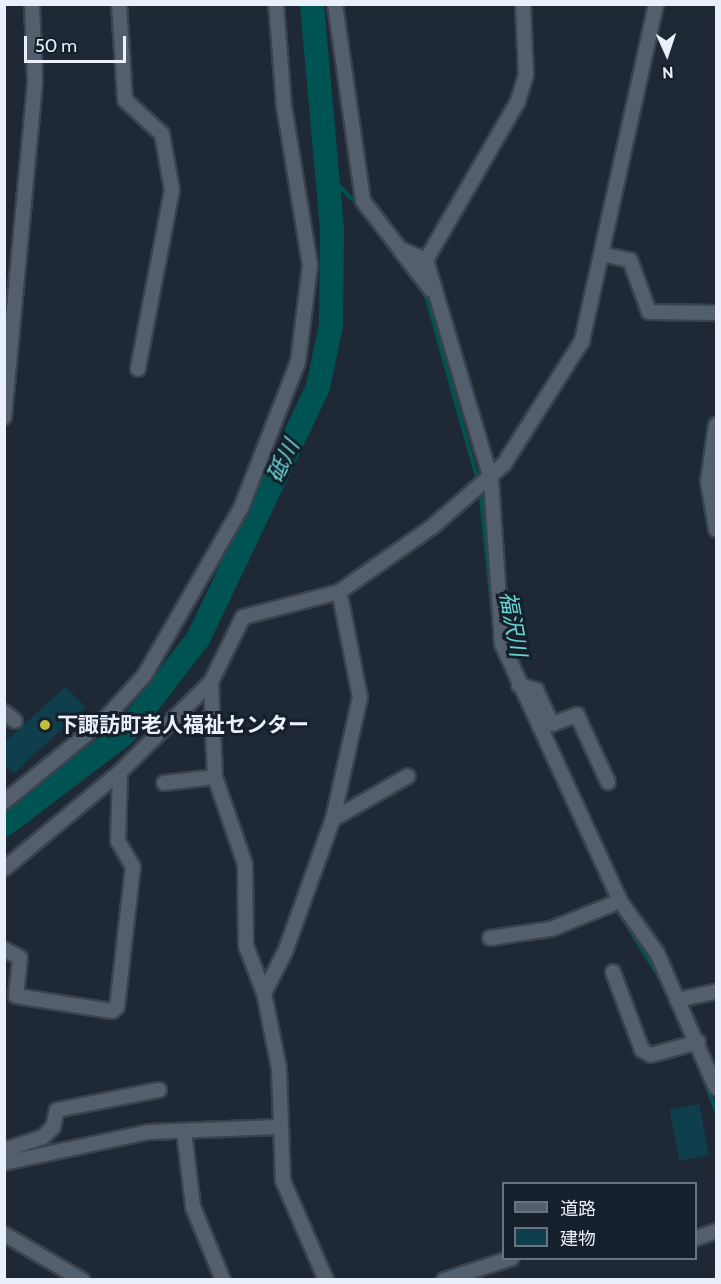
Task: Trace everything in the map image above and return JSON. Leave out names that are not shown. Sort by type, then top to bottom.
[{"type":"street","points":[[4,417],[19,231],[35,80],[32,4]]},
{"type":"street","points":[[119,4],[125,100],[162,134],[172,190],[138,369]]},
{"type":"street","points":[[4,802],[122,704],[144,676],[241,508],[298,362],[310,265],[284,107],[276,4]]},
{"type":"street","points":[[335,4],[363,201],[434,294]]},
{"type":"street","points":[[522,4],[526,74],[518,101],[426,260],[484,484],[497,511],[496,612],[502,644],[620,901],[657,953],[717,1089]]},
{"type":"street","points":[[4,868],[120,772],[211,682],[243,617],[339,592],[432,527],[484,484],[582,341],[656,4]]},
{"type":"street","points":[[4,231],[19,231]]},
{"type":"street","points":[[400,249],[426,260]]},
{"type":"street","points":[[601,254],[630,260],[649,312],[717,313]]},
{"type":"street","points":[[717,425],[708,481],[717,529]]},
{"type":"street","points":[[264,993],[285,952],[333,819],[360,683],[341,600]]},
{"type":"street","points":[[211,682],[215,777],[245,864],[246,946],[264,993],[279,1068],[278,1126],[282,1181],[326,1280]]},
{"type":"street","points":[[519,685],[536,690],[552,724],[577,716],[608,782]]},
{"type":"street","points":[[4,949],[20,958],[16,996],[112,1011],[117,1007],[133,867],[118,841],[120,772]]},
{"type":"street","points":[[333,819],[408,776]]},
{"type":"street","points":[[164,783],[215,777]]},
{"type":"street","points":[[490,938],[551,929],[620,901]]},
{"type":"street","points":[[613,972],[642,1050],[651,1055],[698,1042]]},
{"type":"street","points":[[678,1000],[717,992]]},
{"type":"street","points":[[4,1150],[44,1137],[53,1127],[57,1110],[159,1090]]},
{"type":"street","points":[[4,1162],[116,1138],[184,1131],[278,1126]]},
{"type":"street","points":[[184,1131],[193,1207],[223,1280]]},
{"type":"street","points":[[697,1238],[717,1231]]},
{"type":"street","points":[[4,1234],[82,1280]]},
{"type":"street","points":[[444,1280],[506,1260]]},
{"type":"building","name":"下諏訪町老人福祉センター","points":[[65,687],[86,707],[14,773],[4,764],[4,743]]},
{"type":"building","points":[[699,1104],[709,1155],[679,1161],[670,1110]]},
{"type":"waterway","name":"砥川","points":[[4,825],[125,733],[198,639],[318,387],[331,325],[332,229],[312,4]]},
{"type":"waterway","name":"福沢川","points":[[328,175],[358,205],[398,258]]},
{"type":"waterway","name":"福沢川","points":[[425,292],[478,481]]},
{"type":"waterway","name":"福沢川","points":[[480,488],[495,638]]},
{"type":"waterway","name":"福沢川","points":[[497,649],[612,901]]},
{"type":"waterway","name":"福沢川","points":[[616,907],[664,985]]},
{"type":"waterway","name":"福沢川","points":[[693,1052],[716,1110]]},
{"type":"place","name":"下諏訪町老人福祉センター","points":[[45,725]]}]
